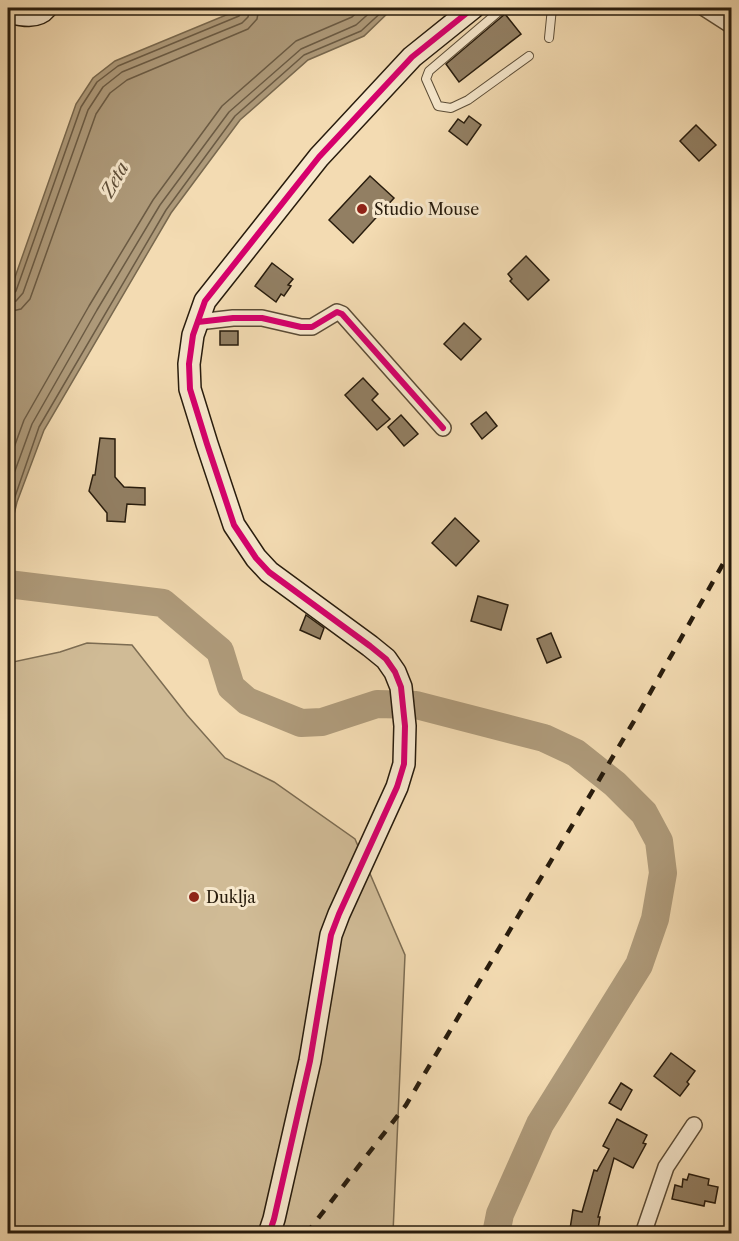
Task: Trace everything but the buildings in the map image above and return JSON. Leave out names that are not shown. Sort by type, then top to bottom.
[{"type":"street","points":[[12,13],[38,15],[46,8]]},
{"type":"street","points":[[269,1233],[309,1061],[331,935],[397,787],[404,764],[405,726],[401,687],[395,672],[378,653],[269,572],[256,558],[234,525],[190,389],[189,364],[193,335],[205,301],[319,157],[412,57],[473,8]]},
{"type":"street","points":[[704,8],[732,26]]},
{"type":"street","points":[[198,322],[233,318],[262,318],[301,327],[312,327],[337,312],[342,314],[443,428]]},
{"type":"street","points":[[643,1233],[666,1167],[694,1125]]},
{"type":"lane","points":[[503,8],[429,71],[426,79],[438,106],[451,108],[468,100],[529,56]]},
{"type":"lane","points":[[549,38],[552,8]]},
{"type":"shaded area","name":"Duklja","points":[[87,643],[132,645],[187,715],[225,758],[274,782],[355,839],[405,955],[393,1233],[8,1233],[8,663],[60,652]]},
{"type":"water","name":"Zeta","points":[[243,8],[393,8],[364,36],[308,60],[240,120],[171,213],[44,430],[17,502],[10,531],[11,584],[8,600],[8,297],[76,104],[93,78],[115,61]]},
{"type":"waterway","points":[[8,584],[163,603],[220,651],[231,687],[247,701],[301,723],[322,722],[377,704],[416,705],[544,738],[576,753],[615,784],[644,813],[659,841],[663,873],[655,919],[639,965],[540,1124],[500,1214],[496,1234]]},
{"type":"railway","points":[[306,1234],[406,1105],[637,716],[732,548]]},
{"type":"cycle path","points":[[269,1234],[310,1061],[331,935],[397,787],[404,764],[405,726],[401,687],[386,659],[269,572],[256,558],[234,525],[190,389],[189,364],[193,335],[205,301],[319,157],[412,57],[473,8]]},
{"type":"cycle path","points":[[198,322],[233,318],[262,318],[301,327],[312,327],[337,312],[342,314],[443,428]]},
{"type":"place","name":"Studio Mouse","points":[[362,209]]},
{"type":"place","name":"Duklja","points":[[194,897]]}]
